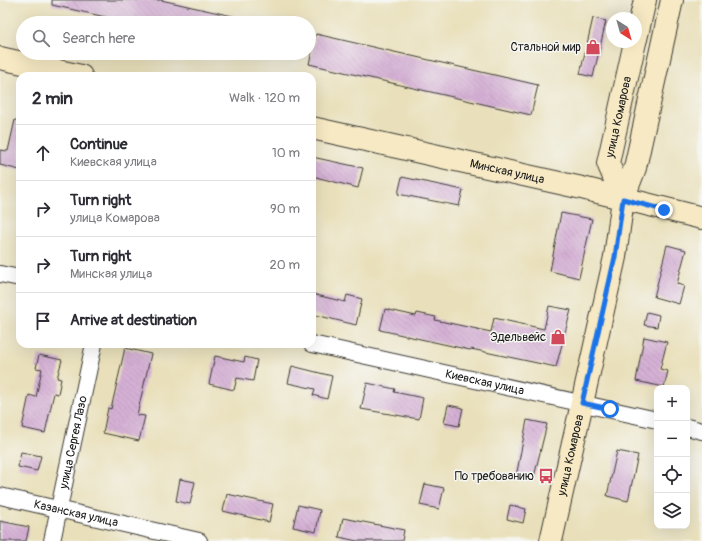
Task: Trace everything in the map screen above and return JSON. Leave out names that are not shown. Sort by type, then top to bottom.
[{"type":"main road","points":[[642,13],[645,0]]},
{"type":"main road","points":[[623,199],[635,168],[672,0]]},
{"type":"main road","name":"улица Комарова","points":[[551,541],[615,257],[623,199],[608,163],[634,48]]},
{"type":"main road","points":[[0,58],[63,72]]},
{"type":"main road","name":"Минская улица","points":[[316,129],[582,188],[702,218]]},
{"type":"street","points":[[0,274],[16,277]]},
{"type":"street","name":"Киевская улица","points":[[316,345],[654,419]]},
{"type":"street","name":"улица Сергея Лазо","points":[[52,541],[93,348]]},
{"type":"street","points":[[690,429],[702,431]]},
{"type":"street","name":"Казанская улица","points":[[0,496],[199,541]]},
{"type":"building","points":[[52,0],[161,0],[232,16],[101,16],[52,5]]},
{"type":"building","name":"Стальной мир","points":[[593,18],[606,21],[593,77],[580,74]]},
{"type":"building","points":[[316,34],[538,85],[531,115],[309,64],[310,60],[316,60]]},
{"type":"building","points":[[16,120],[16,169],[0,165],[0,150],[8,151]]},
{"type":"building","points":[[316,158],[363,168],[358,188],[316,177]]},
{"type":"building","points":[[402,177],[463,190],[459,206],[398,194]]},
{"type":"building","points":[[561,213],[592,219],[579,278],[550,271]]},
{"type":"building","points":[[667,245],[686,250],[677,284],[684,286],[679,304],[654,297]]},
{"type":"building","points":[[316,295],[345,302],[347,295],[362,299],[356,325],[316,315]]},
{"type":"building","points":[[549,306],[571,310],[556,367],[380,330],[385,309],[416,316],[417,313],[436,317],[435,320],[491,332],[494,318],[544,329]]},
{"type":"building","points":[[647,312],[659,315],[657,327],[644,325]]},
{"type":"building","points":[[644,337],[667,342],[660,369],[668,371],[664,385],[655,385],[636,381]]},
{"type":"building","points":[[125,348],[151,354],[137,415],[145,416],[139,441],[103,433],[108,408],[111,409]]},
{"type":"building","points":[[39,355],[62,360],[57,378],[61,379],[58,394],[54,393],[45,433],[22,428],[29,395],[36,397],[42,369],[36,368]]},
{"type":"building","points":[[215,356],[244,362],[245,357],[257,360],[253,381],[237,378],[234,390],[209,384]]},
{"type":"building","points":[[292,366],[332,376],[327,399],[313,395],[315,389],[288,383]]},
{"type":"building","points":[[367,383],[395,389],[394,392],[423,398],[419,419],[361,409]]},
{"type":"building","points":[[448,405],[463,408],[459,426],[444,423]]},
{"type":"building","points":[[527,420],[547,424],[533,481],[516,477]]},
{"type":"building","points":[[617,451],[638,455],[628,501],[607,496]]},
{"type":"building","points":[[21,452],[41,456],[37,471],[18,467]]},
{"type":"building","points":[[180,479],[195,482],[190,504],[176,501]]},
{"type":"building","points":[[425,484],[444,488],[439,509],[420,505]]},
{"type":"building","points":[[227,494],[273,504],[269,522],[223,511]]},
{"type":"building","points":[[298,505],[320,510],[316,532],[293,527]]},
{"type":"building","points":[[510,505],[526,509],[523,523],[507,519]]},
{"type":"building","points":[[343,518],[404,530],[402,541],[357,541],[339,537]]},
{"type":"building","points":[[0,521],[29,527],[26,541],[0,541]]},
{"type":"place","name":"Стальной мир","points":[[593,47]]},
{"type":"place","name":"Эдельвейс","points":[[558,337]]},
{"type":"place","name":"По требованию","points":[[546,476]]},
{"type":"route","points":[[610,409],[582,403],[615,257],[623,199],[664,210]]}]
